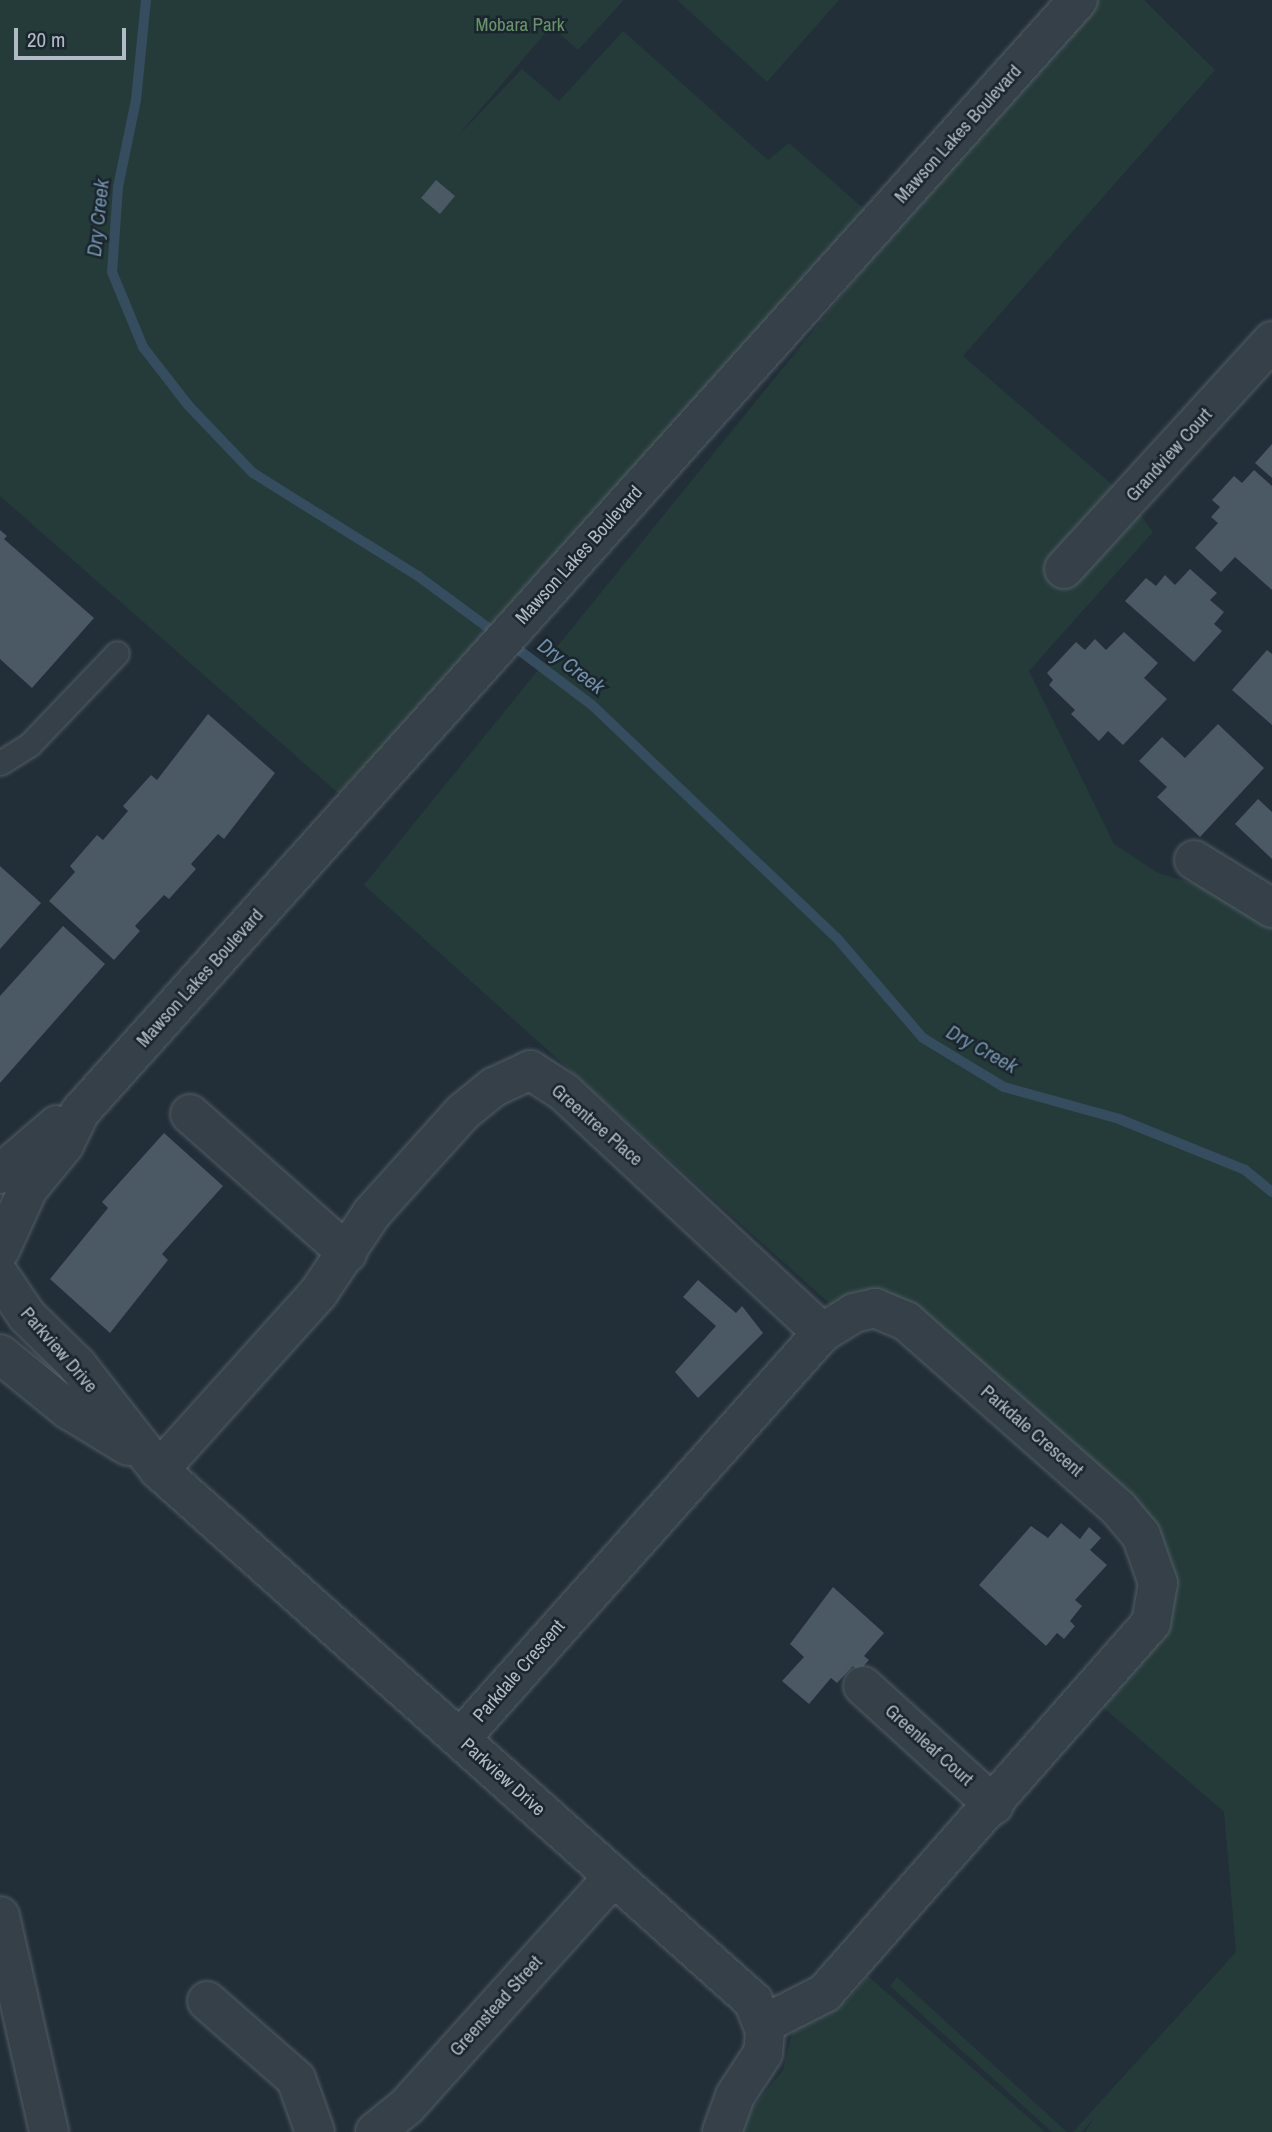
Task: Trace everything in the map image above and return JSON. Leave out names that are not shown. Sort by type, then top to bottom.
[{"type":"street","name":"Mawson Lakes Boulevard","points":[[0,1250],[28,1189],[64,1144],[80,1112],[1078,0]]},
{"type":"street","name":"Grandview Court","points":[[1064,569],[1272,341]]},
{"type":"street","points":[[1194,860],[1272,908]]},
{"type":"street","name":"Greentree Place","points":[[152,1463],[319,1292],[372,1213],[463,1112],[494,1087],[530,1070],[564,1093],[822,1333]]},
{"type":"street","name":"Mawson Lakes Boulevard","points":[[0,1174],[48,1130],[80,1112]]},
{"type":"street","points":[[190,1114],[347,1253]]},
{"type":"street","name":"Parkview Drive","points":[[0,1276],[27,1316],[77,1365],[152,1463]]},
{"type":"street","name":"Parkdale Crescent","points":[[460,1739],[822,1333],[854,1313],[875,1308],[906,1321],[1119,1509],[1142,1535],[1158,1583],[1150,1623],[994,1805],[825,1993],[764,2024]]},
{"type":"street","name":"Parkview Drive","points":[[0,1354],[69,1410],[152,1463],[746,1994],[764,2024]]},
{"type":"street","name":"Greenleaf Court","points":[[863,1686],[994,1805]]},
{"type":"street","name":"Greenstead Street","points":[[375,2132],[407,2106],[614,1877]]},
{"type":"street","points":[[0,1916],[49,2132]]},
{"type":"street","points":[[207,2001],[296,2079],[315,2132]]},
{"type":"street","points":[[722,2132],[735,2096],[763,2053],[764,2024]]},
{"type":"lane","points":[[0,763],[29,745],[117,653]]},
{"type":"green space","name":"Mobara Park","points":[[0,0],[624,0],[578,50],[551,26],[457,137],[522,69],[559,101],[623,31],[768,160],[789,143],[879,222],[670,454],[338,793],[0,496]]},
{"type":"green space","points":[[677,0],[839,0],[767,82]]},
{"type":"green space","points":[[1081,0],[1144,0],[1215,70],[963,356],[1129,499],[1153,532],[1029,671],[1114,844],[1158,873],[1272,906],[1272,2132],[1085,2132],[1095,2117],[1082,2132],[1073,2132],[1236,1952],[1224,1812],[1090,1696],[1151,1623],[1141,1535],[906,1321],[831,1305],[364,885]]},
{"type":"green space","points":[[868,1976],[1045,2132],[743,2132],[752,2108],[783,2070],[793,2029],[848,2000]]},
{"type":"green space","points":[[897,1977],[1067,2132],[1052,2132],[890,1986]]},
{"type":"building","points":[[436,180],[455,196],[440,214],[421,198]]},
{"type":"building","points":[[1272,444],[1272,478],[1255,463]]},
{"type":"building","points":[[1254,470],[1272,486],[1272,590],[1235,557],[1221,572],[1195,548],[1218,523],[1211,517],[1220,507],[1212,500],[1234,476],[1242,483]]},
{"type":"building","points":[[0,530],[7,536],[4,539],[94,618],[32,688],[0,659]]},
{"type":"building","points":[[1190,569],[1217,593],[1210,600],[1224,612],[1214,624],[1222,631],[1194,662],[1125,601],[1146,578],[1156,586],[1165,575],[1175,585]]},
{"type":"building","points":[[1124,632],[1158,663],[1144,678],[1167,699],[1123,745],[1108,731],[1099,741],[1071,714],[1075,710],[1049,685],[1053,680],[1047,673],[1076,642],[1085,650],[1095,639],[1106,650]]},
{"type":"building","points":[[1267,650],[1272,654],[1272,725],[1232,690]]},
{"type":"building","points":[[208,714],[275,773],[224,839],[218,834],[191,864],[196,869],[169,899],[164,895],[135,926],[140,931],[114,960],[49,901],[75,872],[70,866],[97,835],[103,840],[128,811],[123,806],[151,775],[157,780]]},
{"type":"building","points":[[1218,724],[1264,768],[1200,837],[1157,797],[1167,787],[1139,761],[1162,737],[1185,758]]},
{"type":"building","points":[[1258,799],[1272,812],[1272,859],[1235,824]]},
{"type":"building","points":[[0,866],[41,903],[0,949]]},
{"type":"building","points":[[63,926],[105,964],[0,1083],[0,996]]},
{"type":"building","points":[[164,1133],[223,1186],[162,1254],[168,1260],[110,1333],[50,1279],[108,1208],[102,1202]]},
{"type":"building","points":[[698,1280],[736,1313],[742,1306],[763,1333],[698,1398],[675,1372],[716,1326],[683,1297]]},
{"type":"building","points":[[1061,1523],[1080,1539],[1089,1527],[1101,1538],[1090,1550],[1107,1565],[1075,1600],[1082,1606],[1070,1621],[1075,1626],[1064,1639],[1057,1633],[1046,1646],[979,1585],[1031,1526],[1048,1538]]},
{"type":"building","points":[[833,1587],[884,1633],[864,1656],[869,1660],[859,1671],[853,1666],[837,1683],[831,1678],[809,1704],[782,1681],[804,1657],[790,1644]]},
{"type":"waterway","name":"Dry Creek","points":[[146,0],[136,100],[118,187],[112,272],[143,347],[188,405],[253,473],[418,576],[498,635]]},
{"type":"waterway","name":"Dry Creek","points":[[511,644],[592,705],[836,937],[923,1038],[1004,1087],[1119,1119],[1245,1170],[1272,1192]]}]
